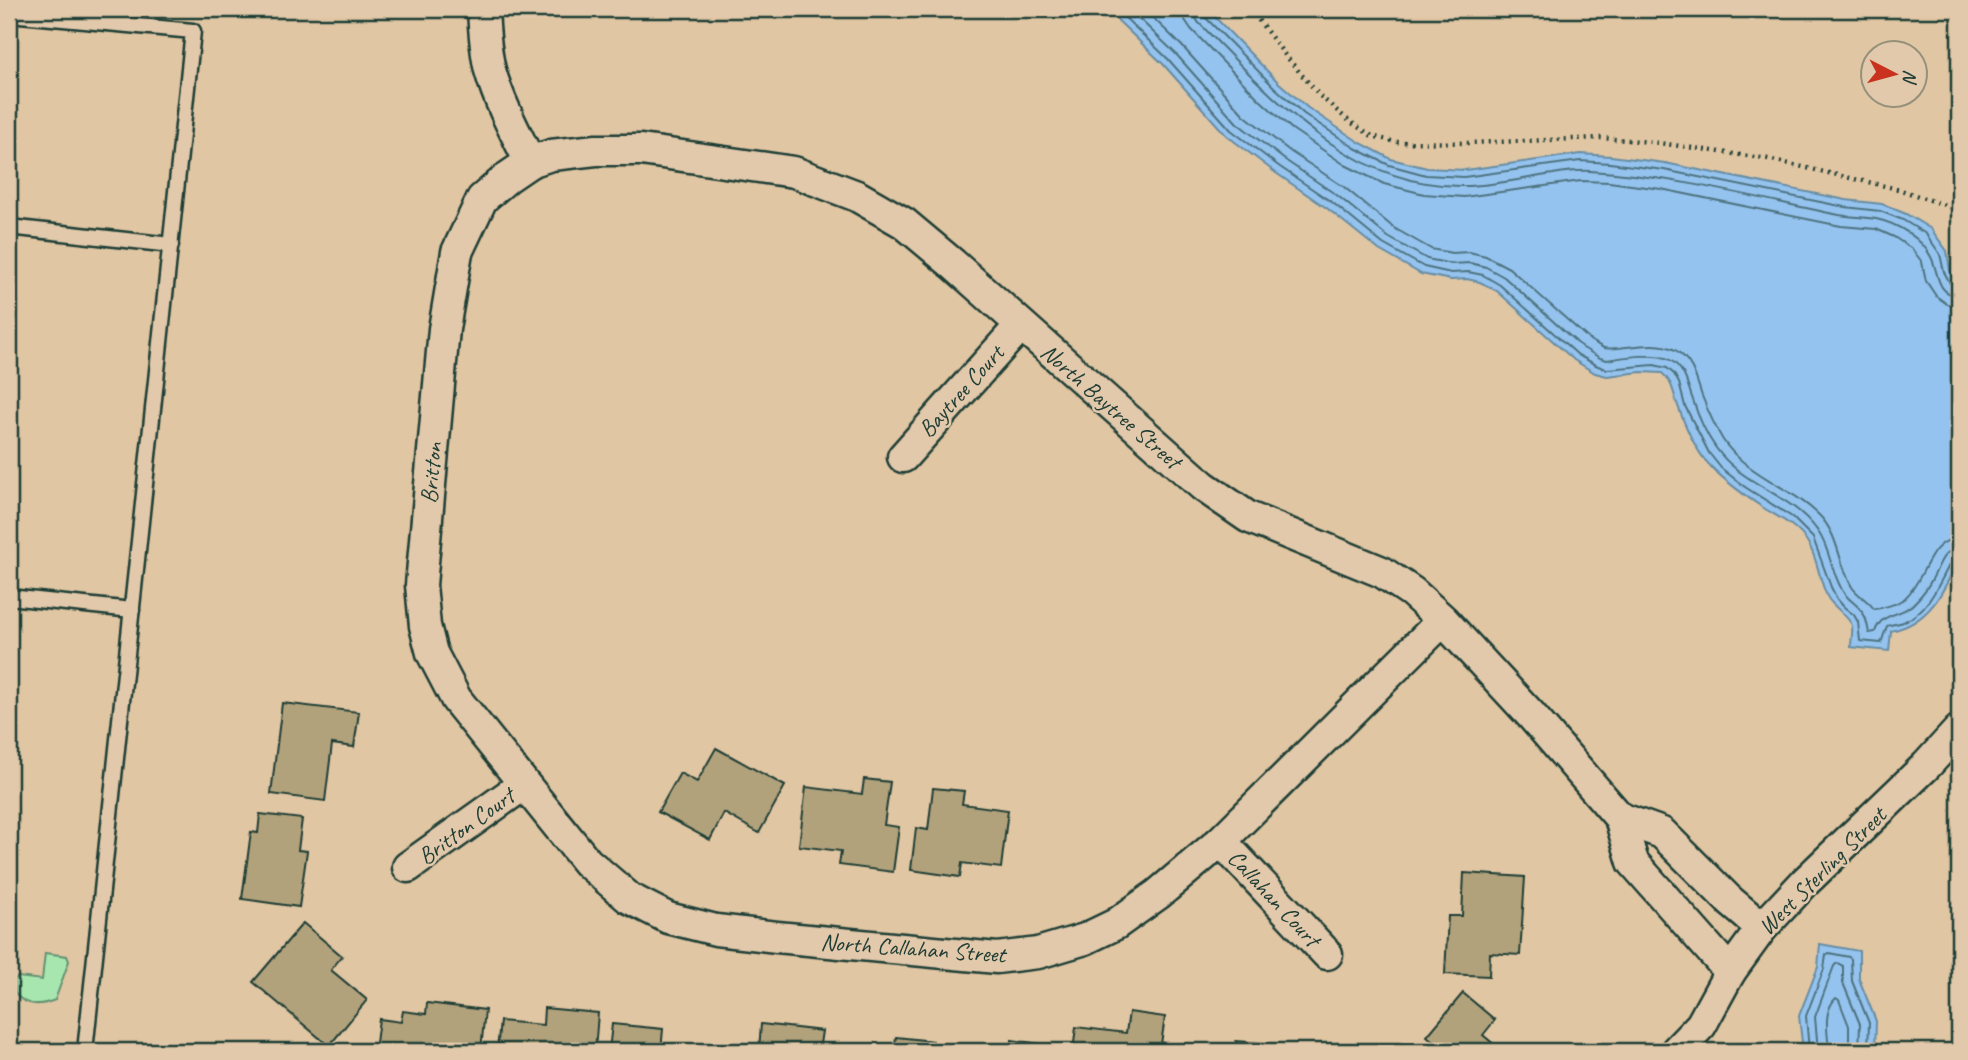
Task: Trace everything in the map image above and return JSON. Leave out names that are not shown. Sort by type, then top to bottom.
[{"type":"street","points":[[483,9],[490,70],[509,120],[530,162]]},
{"type":"street","name":"North Baytree Street","points":[[530,162],[551,155],[596,150],[641,150],[794,172],[858,196],[904,223],[1203,486],[1248,517],[1382,572],[1412,592],[1443,620],[1531,715],[1620,818],[1633,862],[1730,972]]},
{"type":"street","name":"Britton","points":[[523,785],[456,699],[432,653],[425,626],[421,585],[444,329],[457,252],[482,199],[530,162]]},
{"type":"street","name":"Baytree Court","points":[[903,457],[1020,326]]},
{"type":"street","name":"North Callahan Street","points":[[523,785],[586,862],[629,898],[668,918],[716,930],[997,958],[1038,953],[1085,939],[1116,924],[1158,894],[1221,841],[1443,620]]},
{"type":"street","name":"West Sterling Street","points":[[1676,1051],[1700,1038],[1730,972],[1762,928],[1959,730]]},
{"type":"street","name":"Britton Court","points":[[408,867],[523,785]]},
{"type":"street","name":"North Baytree Street","points":[[1620,818],[1662,833],[1730,901],[1762,928]]},
{"type":"street","name":"Callahan Court","points":[[1221,841],[1327,954]]},
{"type":"lane","points":[[9,14],[193,31],[85,1051]]},
{"type":"lane","points":[[9,227],[171,245]]},
{"type":"lane","points":[[9,597],[132,610]]},
{"type":"path","points":[[1250,9],[1320,96],[1349,121],[1372,136],[1395,142],[1470,143],[1601,138],[1652,142],[1780,162],[1898,189],[1959,211]]},
{"type":"green space","points":[[45,953],[67,956],[69,961],[55,1000],[28,1003],[15,993],[14,980],[18,977],[42,980]]},
{"type":"water","points":[[1106,9],[1207,9],[1278,82],[1308,108],[1359,142],[1391,159],[1427,168],[1465,170],[1580,154],[1665,163],[1846,200],[1882,204],[1931,229],[1947,251],[1950,270],[1959,285],[1959,558],[1934,604],[1916,621],[1891,631],[1889,651],[1851,647],[1851,623],[1828,598],[1814,556],[1804,537],[1781,518],[1739,491],[1704,459],[1686,426],[1666,376],[1662,373],[1641,372],[1607,376],[1595,373],[1574,360],[1497,291],[1467,279],[1451,280],[1421,274],[1379,250],[1328,209],[1226,135],[1163,64]]},
{"type":"water","points":[[1820,944],[1859,951],[1859,979],[1876,1021],[1875,1051],[1803,1051],[1799,1016],[1818,967]]},
{"type":"building","points":[[282,703],[359,712],[354,747],[332,744],[325,801],[271,794]]},
{"type":"building","points":[[716,748],[785,786],[759,833],[724,813],[710,840],[658,812],[680,773],[697,782]]},
{"type":"building","points":[[864,779],[890,782],[884,825],[899,827],[893,872],[839,865],[841,851],[799,846],[806,787],[862,794]]},
{"type":"building","points":[[933,788],[964,791],[962,804],[1008,810],[1001,868],[962,863],[960,877],[911,870],[916,828],[928,830]]},
{"type":"building","points":[[260,814],[302,819],[298,850],[307,851],[299,907],[242,899],[251,832],[258,833]]},
{"type":"building","points":[[1464,873],[1525,877],[1520,955],[1490,953],[1489,976],[1445,974],[1448,916],[1462,916]]},
{"type":"building","points":[[303,923],[342,956],[331,970],[367,1000],[329,1046],[253,982]]},
{"type":"building","points":[[1463,993],[1495,1020],[1483,1035],[1502,1051],[1436,1051],[1440,1047],[1427,1036]]},
{"type":"building","points":[[427,1003],[485,1010],[481,1050],[463,1048],[463,1051],[375,1051],[379,1019],[401,1022],[403,1011],[426,1014]]},
{"type":"building","points":[[544,1008],[598,1013],[595,1051],[497,1051],[500,1021],[543,1025]]},
{"type":"building","points":[[1129,1012],[1165,1017],[1160,1051],[1073,1051],[1076,1027],[1126,1033]]},
{"type":"building","points":[[612,1024],[663,1029],[661,1051],[609,1051]]},
{"type":"building","points":[[761,1024],[822,1031],[819,1051],[759,1051]]},
{"type":"building","points":[[896,1037],[933,1041],[933,1051],[841,1051],[841,1045],[894,1050]]},
{"type":"building","points":[[1012,1040],[1049,1045],[1048,1051],[1011,1051]]},
{"type":"building","points":[[1236,1041],[1274,1044],[1274,1051],[1235,1051]]}]
